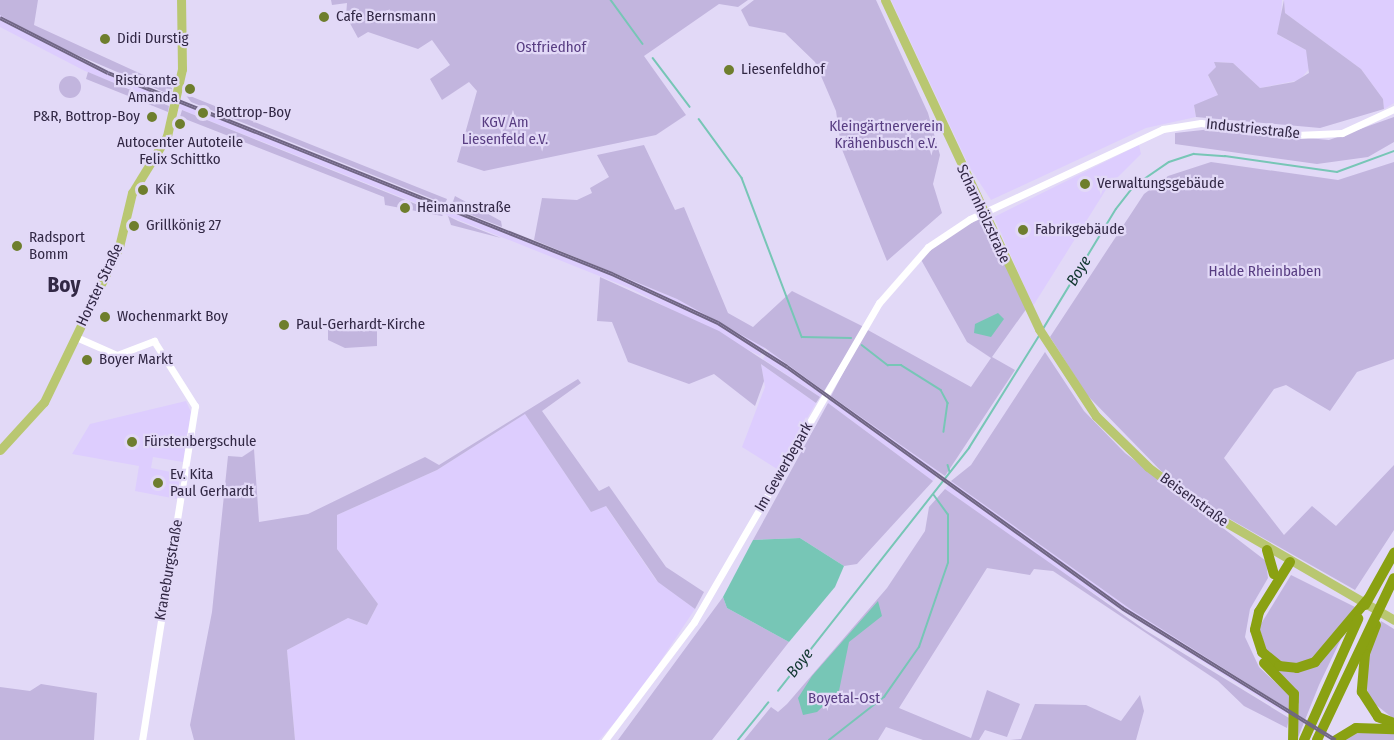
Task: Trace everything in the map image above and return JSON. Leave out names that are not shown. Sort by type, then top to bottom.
[{"type":"highway","points":[[1267,550],[1274,574]]},
{"type":"highway","points":[[1304,740],[1368,598],[1394,553]]},
{"type":"highway","points":[[1286,561],[1274,574],[1253,612],[1250,636],[1256,654],[1294,694],[1293,740]]},
{"type":"highway","points":[[1286,561],[1259,612],[1255,630],[1262,652],[1279,666],[1297,668],[1315,662],[1368,598]]},
{"type":"highway","points":[[1392,582],[1365,654],[1362,692],[1378,717],[1394,723]]},
{"type":"highway","points":[[1317,740],[1392,582]]},
{"type":"highway","points":[[1336,740],[1356,728],[1394,729]]},
{"type":"main road","name":"Horster Straße","points":[[0,450],[40,410],[119,247],[132,193],[164,141],[178,97],[185,37],[181,0]]},
{"type":"main road","name":"Scharnhölzstraße","points":[[885,0],[982,214],[1041,332]]},
{"type":"main road","name":"Beisenstraße","points":[[1041,332],[1083,399],[1125,446],[1176,490],[1267,550],[1394,620]]},
{"type":"street","name":"Industriestraße","points":[[982,214],[1163,129],[1201,123],[1296,135],[1342,133],[1394,109]]},
{"type":"street","name":"Im Gewerbepark","points":[[605,740],[694,622],[888,290],[928,247],[982,214]]},
{"type":"street","name":"Kraneburgstraße","points":[[76,337],[108,353],[127,355],[153,341],[190,397],[197,417],[142,740]]},
{"type":"shaded area","points":[[891,0],[1282,0],[1280,36],[1306,50],[1311,66],[1300,80],[1260,88],[1233,63],[1214,62],[1217,67],[1208,76],[1218,95],[1194,108],[1196,117],[1146,128],[991,200],[970,168]]},
{"type":"shaded area","points":[[1284,0],[1394,0],[1394,103],[1384,109],[1383,99],[1361,69],[1285,13]]},
{"type":"shaded area","points":[[0,15],[91,64],[677,299],[765,348],[760,356],[632,289],[85,71],[0,27]]},
{"type":"shaded area","points":[[1139,145],[1141,154],[1107,188],[1033,306],[994,217]]},
{"type":"shaded area","points":[[998,313],[1004,319],[991,337],[974,333],[975,324]]},
{"type":"shaded area","points":[[769,351],[824,391],[820,397],[763,359]]},
{"type":"shaded area","points":[[761,364],[816,403],[777,469],[742,447],[765,387]]},
{"type":"shaded area","points":[[831,396],[939,472],[933,481],[828,403]]},
{"type":"shaded area","name":"Fürstenbergschule","points":[[186,401],[191,412],[183,462],[153,457],[151,468],[181,474],[177,499],[135,491],[139,466],[72,454],[90,424]]},
{"type":"shaded area","points":[[525,414],[591,512],[605,505],[656,580],[695,609],[634,701],[599,740],[295,740],[287,650],[348,618],[367,625],[378,604],[337,549],[337,515],[437,470]]},
{"type":"shaded area","points":[[951,481],[1133,611],[1289,710],[1286,714],[1073,580],[945,489]]},
{"type":"shaded area","points":[[800,538],[844,566],[835,587],[789,642],[727,608],[723,597],[753,540]]},
{"type":"shaded area","points":[[878,601],[882,616],[849,642],[839,691],[817,712],[803,715],[798,698],[812,676]]},
{"type":"green space","points":[[0,0],[38,0],[34,25],[172,88],[171,95],[40,39],[0,15]]},
{"type":"green space","name":"Ostfriedhof","points":[[331,0],[748,0],[738,7],[719,4],[644,56],[686,115],[656,135],[484,171],[457,162],[477,91],[469,82],[442,100],[430,79],[450,65],[432,40],[418,49],[368,32],[358,38],[346,16],[347,3],[332,5]]},
{"type":"green space","name":"Kleingärtnerverein Krähenbusch e.V.","points":[[754,0],[876,0],[928,113],[940,155],[933,184],[942,213],[887,261],[841,147],[836,111],[815,62],[785,33],[749,26],[741,10]]},
{"type":"green space","points":[[1284,0],[1285,13],[1361,69],[1383,99],[1384,109],[1320,128],[1196,117],[1194,105],[1218,95],[1208,75],[1216,67],[1214,62],[1233,63],[1260,88],[1294,82],[1309,73],[1306,50],[1277,34]]},
{"type":"green space","points":[[88,72],[169,106],[168,112],[86,79]]},
{"type":"green space","points":[[70,76],[78,79],[81,87],[78,95],[70,98],[62,95],[59,87],[62,79]]},
{"type":"green space","points":[[185,94],[447,199],[445,204],[191,102]]},
{"type":"green space","points":[[182,110],[443,215],[385,205],[384,197],[180,117]]},
{"type":"green space","points":[[1394,117],[1394,142],[1368,157],[1317,164],[1175,144],[1175,133],[1212,129],[1329,140]]},
{"type":"green space","points":[[644,145],[675,210],[684,207],[728,313],[753,327],[792,291],[864,327],[824,391],[765,348],[677,299],[534,240],[542,198],[577,200],[592,193],[590,188],[609,177],[597,155]]},
{"type":"green space","name":"Halde Rheinbaben","points":[[1211,162],[1338,180],[1394,162],[1394,359],[1357,372],[1330,411],[1286,385],[1274,389],[1224,458],[1284,535],[1312,506],[1336,526],[1394,465],[1394,530],[1355,590],[1214,510],[1165,475],[1087,395],[1050,337],[1144,194],[1168,176]]},
{"type":"green space","points":[[455,196],[501,221],[502,227],[451,207]]},
{"type":"green space","points":[[982,215],[1027,308],[992,357],[1015,370],[945,476],[831,396],[866,329],[971,387],[991,358],[967,342],[919,256]]},
{"type":"green space","points":[[448,216],[458,221],[501,238],[451,225]]},
{"type":"green space","points":[[600,277],[719,331],[820,397],[816,403],[761,364],[764,381],[755,406],[714,374],[689,384],[628,362],[612,322],[597,321]]},
{"type":"green space","points":[[328,330],[377,331],[377,346],[345,348],[328,340]]},
{"type":"green space","points":[[1045,352],[1084,411],[1125,453],[1266,561],[1268,578],[1250,609],[1245,637],[1259,667],[1290,696],[1291,711],[1133,611],[951,481],[971,465]]},
{"type":"green space","points":[[578,379],[581,383],[542,411],[599,491],[609,486],[666,567],[704,592],[695,609],[658,582],[606,506],[591,512],[525,414],[437,470],[337,515],[337,549],[378,604],[367,625],[348,618],[287,650],[295,740],[194,740],[190,725],[212,612],[228,456],[242,457],[254,449],[259,522],[308,514],[425,457],[439,465]]},
{"type":"green space","points":[[828,403],[933,481],[857,564],[844,566],[800,538],[753,540]]},
{"type":"green space","name":"Boyetal-Ost","points":[[945,489],[1145,630],[1289,718],[1287,728],[1244,706],[1218,681],[1053,571],[1034,569],[1030,575],[987,568],[899,708],[971,738],[987,690],[1020,704],[1007,737],[985,730],[979,740],[923,740],[886,727],[878,740],[744,740],[771,707],[778,712],[787,704],[887,588],[925,531],[929,507]]},
{"type":"green space","points":[[1291,575],[1355,607],[1313,659],[1287,666],[1268,656],[1259,627]]},
{"type":"green space","points":[[723,597],[727,608],[789,642],[712,740],[618,740]]},
{"type":"green space","points":[[1381,621],[1394,629],[1394,719],[1371,701],[1365,684],[1367,656]]},
{"type":"green space","points":[[1341,639],[1297,740],[1299,704],[1269,663],[1295,671]]},
{"type":"green space","points":[[41,684],[97,693],[94,740],[0,740],[0,687],[30,691]]},
{"type":"green space","points":[[1140,695],[1144,711],[1136,740],[1010,740],[1021,739],[1035,704],[1086,705],[1121,721]]},
{"type":"green space","points":[[1394,732],[1394,740],[1339,740],[1348,733]]},
{"type":"waterway","points":[[611,0],[643,44]]},
{"type":"waterway","points":[[653,58],[690,107]]},
{"type":"waterway","points":[[699,119],[742,178],[802,337],[851,338]]},
{"type":"waterway","name":"Boye","points":[[1043,329],[1116,209],[1134,186],[1169,162],[1194,154],[1225,156],[1337,172],[1394,151]]},
{"type":"waterway","name":"Boye","points":[[778,691],[969,448],[1039,336]]},
{"type":"waterway","points":[[862,345],[888,365],[901,365],[941,390],[948,403],[944,432]]},
{"type":"waterway","name":"Boye","points":[[948,465],[950,472]]},
{"type":"waterway","name":"Boye","points":[[829,740],[884,697],[919,647],[948,563],[948,515],[934,496]]},
{"type":"waterway","name":"Boye","points":[[738,740],[768,703]]},
{"type":"railway","points":[[0,18],[108,73],[612,274],[718,323],[787,367],[1122,608],[1335,740]]},
{"type":"place","name":"Cafe Bernsmann","points":[[324,17]]},
{"type":"place","name":"Didi Durstig","points":[[105,39]]},
{"type":"place","name":"Liesenfeldhof","points":[[729,70]]},
{"type":"place","name":"Ristorante Amanda","points":[[190,89]]},
{"type":"place","name":"Bottrop-Boy","points":[[203,113]]},
{"type":"place","name":"P&R, Bottrop-Boy","points":[[152,117]]},
{"type":"place","name":"Autocenter Autoteile Felix Schittko","points":[[180,124]]},
{"type":"place","name":"Verwaltungsgebäude","points":[[1085,184]]},
{"type":"place","name":"KiK","points":[[143,190]]},
{"type":"place","name":"Heimannstraße","points":[[405,208]]},
{"type":"place","name":"Grillkönig 27","points":[[134,226]]},
{"type":"place","name":"Fabrikgebäude","points":[[1023,230]]},
{"type":"place","name":"Radsport Bomm","points":[[17,246]]},
{"type":"place","name":"Wochenmarkt Boy","points":[[105,317]]},
{"type":"place","name":"Paul-Gerhardt-Kirche","points":[[284,325]]},
{"type":"place","name":"Boyer Markt","points":[[87,360]]},
{"type":"place","name":"Fürstenbergschule","points":[[132,442]]},
{"type":"place","name":"Ev. Kita Paul Gerhardt","points":[[158,483]]},
{"type":"district","name":"Boy","points":[[64,285]]},
{"type":"park label","name":"KGV Am Liesenfeld e.V.","points":[[505,130]]}]
